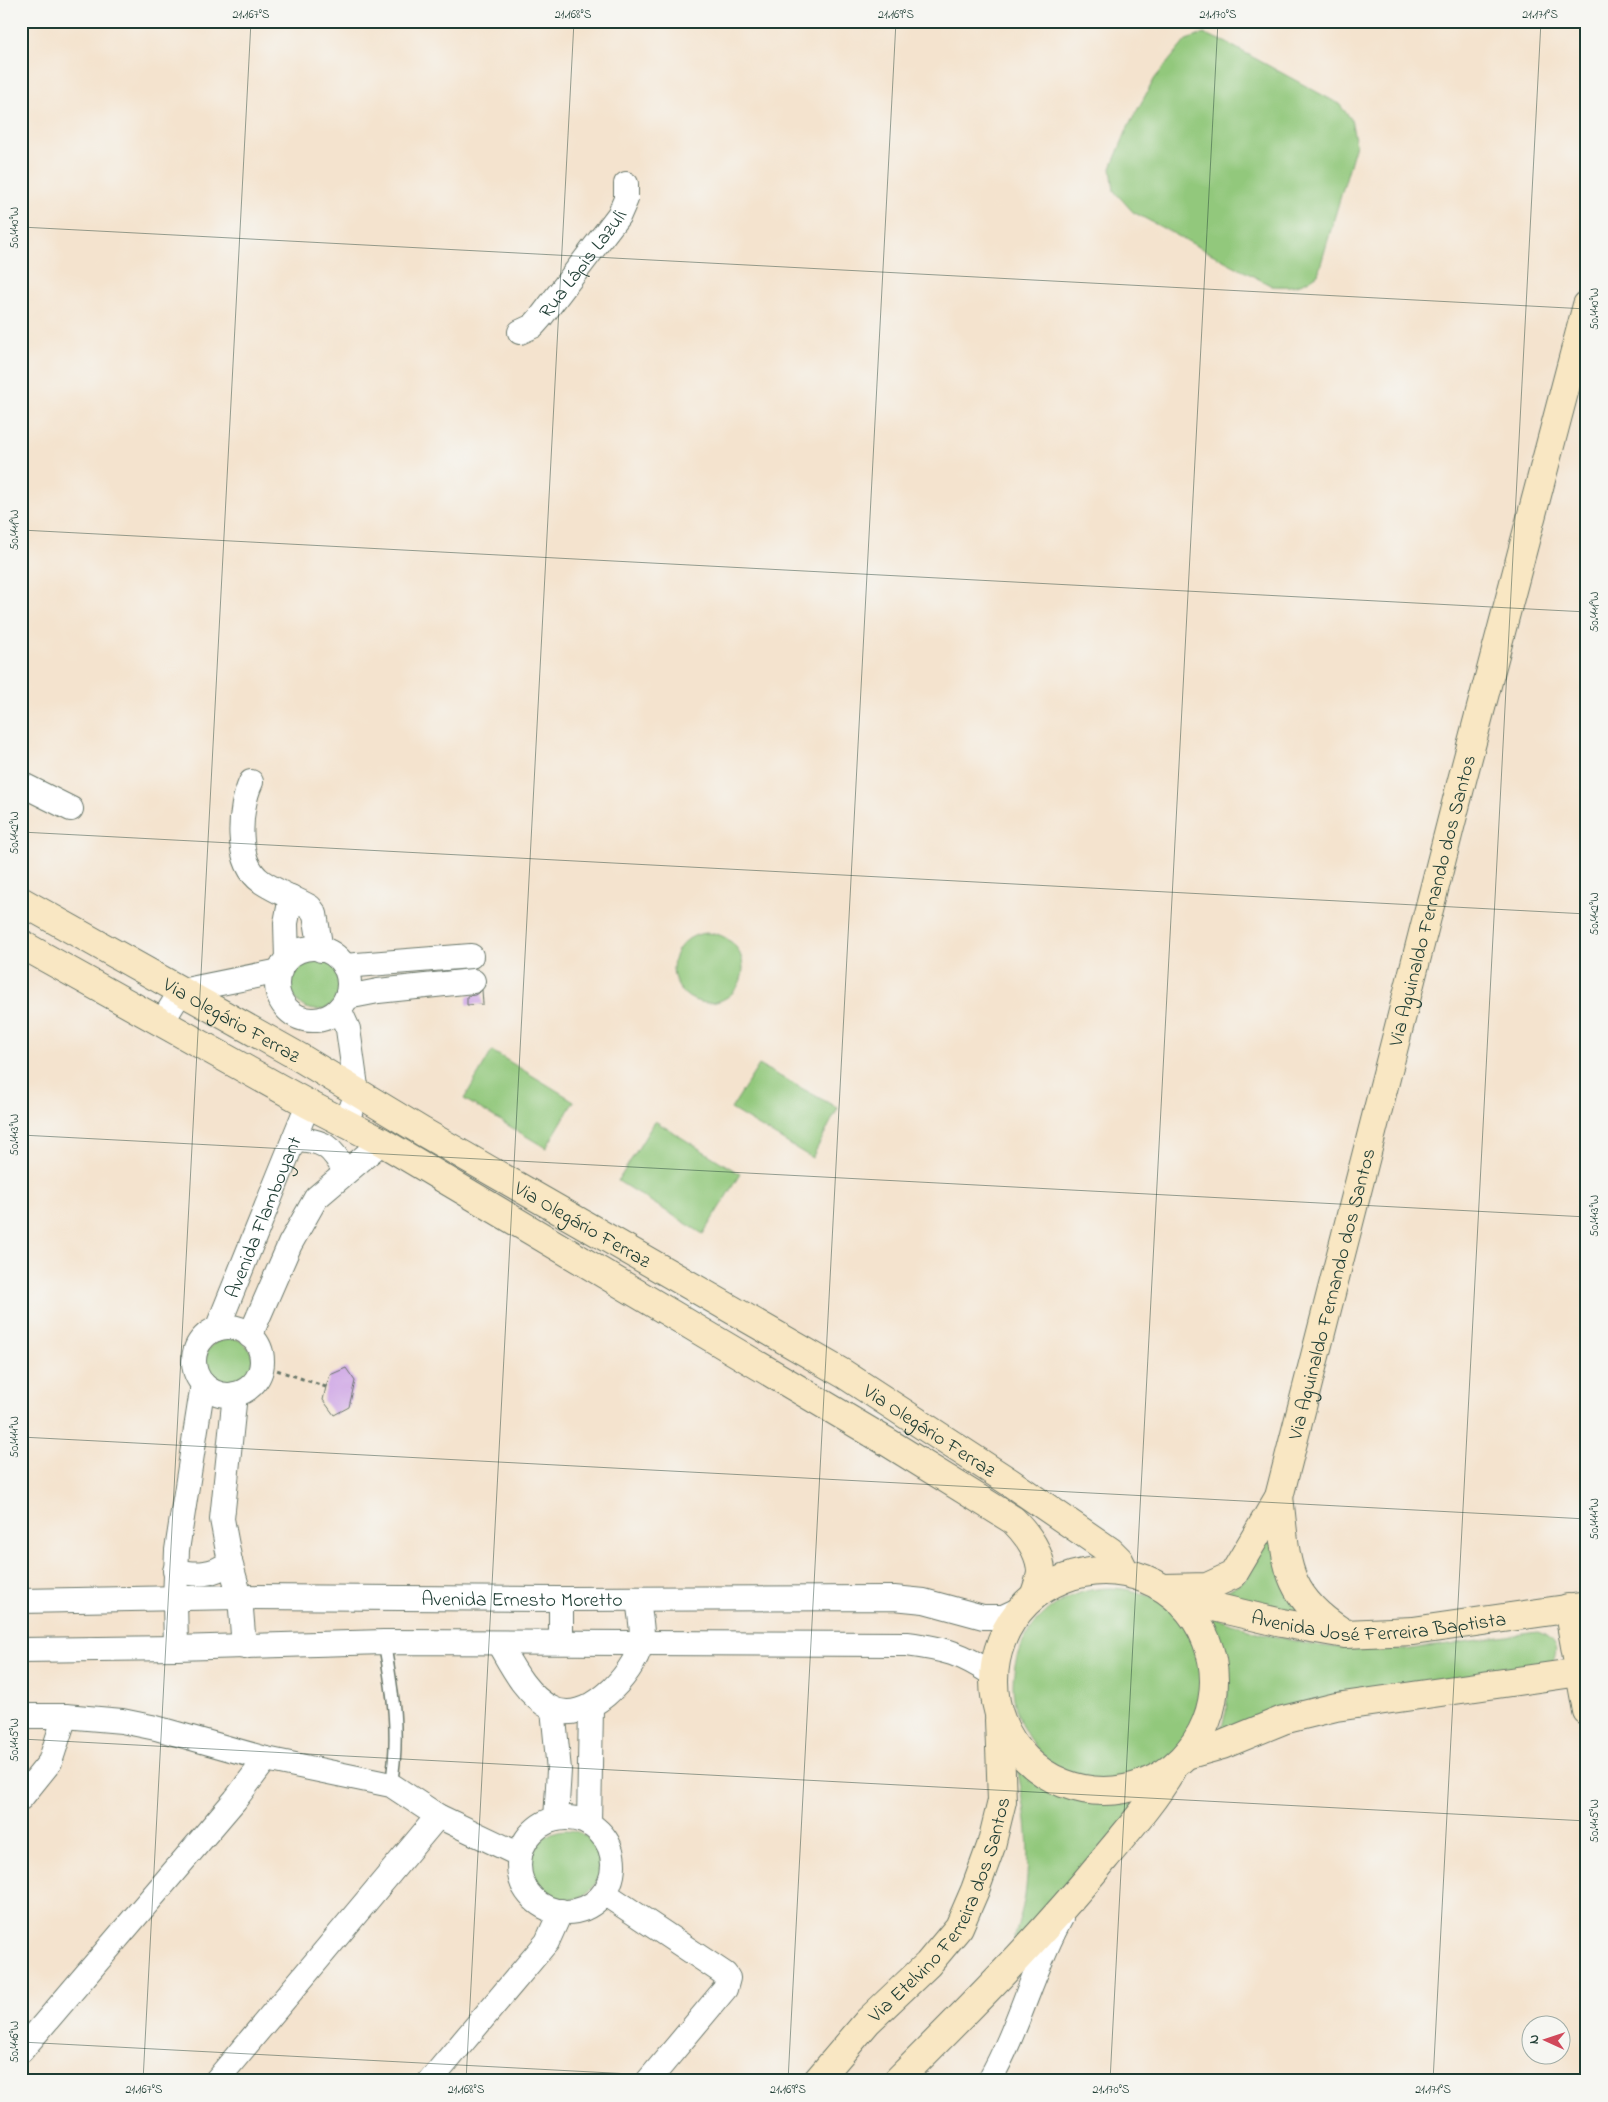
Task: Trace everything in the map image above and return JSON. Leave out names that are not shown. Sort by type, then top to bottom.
[{"type":"main road","name":"Via Aguinaldo Fernando dos Santos","points":[[1168,1591],[1207,1587],[1233,1575],[1279,1497],[1460,789],[1587,305]]},
{"type":"main road","name":"Via Olegário Ferraz","points":[[22,904],[299,1057],[357,1094],[844,1374],[1011,1483],[1110,1551],[1119,1560],[1125,1572]]},
{"type":"main road","name":"Via Olegário Ferraz","points":[[21,944],[308,1104],[382,1142],[881,1438],[1012,1520],[1029,1536],[1041,1571],[1028,1602]]},
{"type":"main road","name":"Via Aguinaldo Fernando dos Santos","points":[[1279,1497],[1288,1568],[1294,1585],[1308,1604],[1324,1620],[1345,1634]]},
{"type":"main road","points":[[897,2081],[1002,1976],[1070,1901],[1157,1795],[1180,1761],[1196,1742],[1209,1715],[1214,1692],[1213,1666],[1204,1633],[1184,1604],[1168,1591],[1143,1577],[1125,1572],[1107,1570],[1087,1571],[1060,1579],[1028,1602],[1008,1627],[998,1648],[994,1675],[995,1695],[999,1714],[1010,1738],[1026,1760],[1044,1774],[1063,1784],[1088,1790],[1115,1791],[1148,1783],[1180,1761],[1284,1720],[1336,1707],[1583,1672]]},
{"type":"main road","name":"Avenida José Ferreira Baptista","points":[[1168,1591],[1214,1607],[1282,1624],[1345,1634],[1413,1631],[1577,1607]]},
{"type":"main road","points":[[1577,1607],[1587,1711]]},
{"type":"main road","name":"Via Etelvino Ferreira dos Santos","points":[[817,2081],[868,2022],[928,1964],[959,1927],[991,1846],[1002,1801],[999,1714]]},
{"type":"street","name":"Rua Lápis Lazuli","points":[[520,332],[533,326],[541,317],[619,215],[626,199],[626,184]]},
{"type":"street","points":[[251,782],[244,797],[242,831],[244,855],[250,871],[261,882],[310,907],[315,914],[320,950]]},
{"type":"street","points":[[21,784],[71,809]]},
{"type":"street","points":[[291,896],[286,923],[283,965],[277,985],[280,998],[288,1010],[299,1018],[313,1021],[327,1018],[343,1003],[378,991],[473,981]]},
{"type":"street","points":[[162,1022],[181,992],[283,965],[299,951],[312,948],[337,957],[344,966],[349,982],[343,1003],[357,1094],[346,1122]]},
{"type":"street","points":[[344,966],[471,956]]},
{"type":"street","name":"Avenida Flamboyant","points":[[218,1329],[308,1104]]},
{"type":"street","points":[[294,1139],[322,1142],[331,1149],[345,1172]]},
{"type":"street","name":"Avenida Flamboyant","points":[[250,1336],[290,1244],[316,1198],[382,1142]]},
{"type":"street","points":[[229,1327],[240,1330],[250,1336],[257,1344],[261,1354],[262,1365],[259,1375],[253,1384],[244,1391],[223,1395],[212,1391],[203,1384],[194,1364],[200,1342],[208,1334],[218,1329],[229,1327]]},
{"type":"street","points":[[176,1648],[175,1571],[203,1384]]},
{"type":"street","points":[[235,1394],[222,1519],[230,1562],[240,1597],[244,1647]]},
{"type":"street","points":[[175,1571],[194,1575],[206,1574],[221,1569],[230,1562]]},
{"type":"street","name":"Avenida Ernesto Moretto","points":[[21,1601],[174,1600],[240,1597],[560,1599],[894,1598],[924,1601],[983,1617],[1003,1617],[1028,1602]]},
{"type":"street","points":[[560,1599],[561,1642]]},
{"type":"street","points":[[589,1824],[591,1719],[626,1675],[641,1644],[638,1599]]},
{"type":"street","points":[[21,1650],[244,1647],[384,1642],[499,1644],[561,1642],[641,1644],[907,1644],[938,1648],[962,1655],[994,1675]]},
{"type":"street","points":[[499,1644],[519,1679],[543,1703],[554,1720],[559,1770],[556,1819]]},
{"type":"street","points":[[21,1716],[65,1716],[122,1720],[266,1759],[390,1785],[438,1816],[520,1855]]},
{"type":"street","points":[[21,1798],[50,1762],[65,1716]]},
{"type":"street","points":[[554,1720],[591,1719]]},
{"type":"street","points":[[21,2050],[228,1808],[266,1759]]},
{"type":"street","points":[[216,2081],[438,1816]]},
{"type":"street","points":[[556,1819],[579,1820],[589,1824],[599,1831],[611,1850],[612,1872],[610,1883],[597,1900],[580,1910],[561,1911],[550,1909],[530,1895],[520,1874],[520,1855],[527,1839],[535,1830],[556,1819]]},
{"type":"street","points":[[604,1893],[725,1974],[728,1978],[725,1989],[648,2081]]},
{"type":"street","points":[[989,2081],[1002,2058],[1052,1934],[1070,1901]]},
{"type":"street","points":[[430,2081],[547,1942],[561,1911]]},
{"type":"lane","points":[[384,1642],[395,1702],[394,1764],[390,1785]]},
{"type":"path","points":[[262,1365],[326,1387]]},
{"type":"green space","points":[[1204,34],[1225,42],[1339,104],[1351,119],[1356,144],[1318,274],[1301,284],[1272,286],[1133,212],[1114,191],[1111,168],[1129,125],[1155,78],[1186,40]]},
{"type":"green space","points":[[708,933],[727,939],[737,949],[743,968],[737,987],[727,997],[708,1003],[689,997],[679,987],[673,968],[679,949],[689,939]]},
{"type":"green space","points":[[311,960],[321,960],[334,967],[341,980],[341,990],[334,1003],[321,1010],[311,1010],[302,1006],[295,999],[291,990],[291,980],[295,971],[302,964]]},
{"type":"green space","points":[[492,1051],[574,1101],[546,1148],[464,1099]]},
{"type":"green space","points":[[759,1065],[838,1108],[812,1158],[731,1109]]},
{"type":"green space","points":[[655,1121],[740,1174],[703,1234],[618,1181]]},
{"type":"green space","points":[[229,1338],[238,1340],[246,1345],[251,1353],[253,1362],[251,1371],[246,1379],[238,1384],[229,1386],[220,1384],[212,1379],[207,1371],[205,1362],[207,1353],[212,1345],[220,1340]]},
{"type":"green space","points":[[1271,1535],[1310,1618],[1221,1595],[1247,1578],[1253,1568],[1264,1537]]},
{"type":"green space","points":[[1110,1588],[1138,1592],[1156,1600],[1171,1610],[1185,1624],[1195,1639],[1203,1657],[1207,1685],[1203,1713],[1195,1731],[1185,1746],[1171,1760],[1156,1770],[1138,1778],[1110,1782],[1082,1778],[1064,1770],[1049,1760],[1035,1746],[1025,1731],[1017,1713],[1013,1685],[1017,1657],[1025,1639],[1035,1624],[1049,1610],[1064,1600],[1082,1592]]},
{"type":"green space","points":[[1216,1617],[1257,1632],[1312,1645],[1364,1650],[1404,1650],[1538,1632],[1549,1638],[1556,1651],[1553,1661],[1549,1666],[1219,1735],[1226,1712],[1229,1677],[1221,1643],[1213,1628],[1211,1619]]},
{"type":"green space","points":[[1013,1751],[1040,1779],[1075,1796],[1113,1801],[1151,1793],[1013,1944],[1025,1896],[1028,1858],[1024,1805]]},
{"type":"green space","points":[[566,1830],[579,1833],[591,1840],[598,1852],[601,1865],[598,1878],[591,1890],[579,1897],[566,1900],[553,1897],[541,1890],[534,1878],[531,1865],[534,1852],[541,1840],[553,1833]]},
{"type":"building","points":[[482,990],[483,1004],[467,1005],[467,996],[475,995]]},
{"type":"building","points":[[346,1368],[355,1381],[349,1407],[334,1415],[323,1400],[326,1387],[330,1375]]}]
